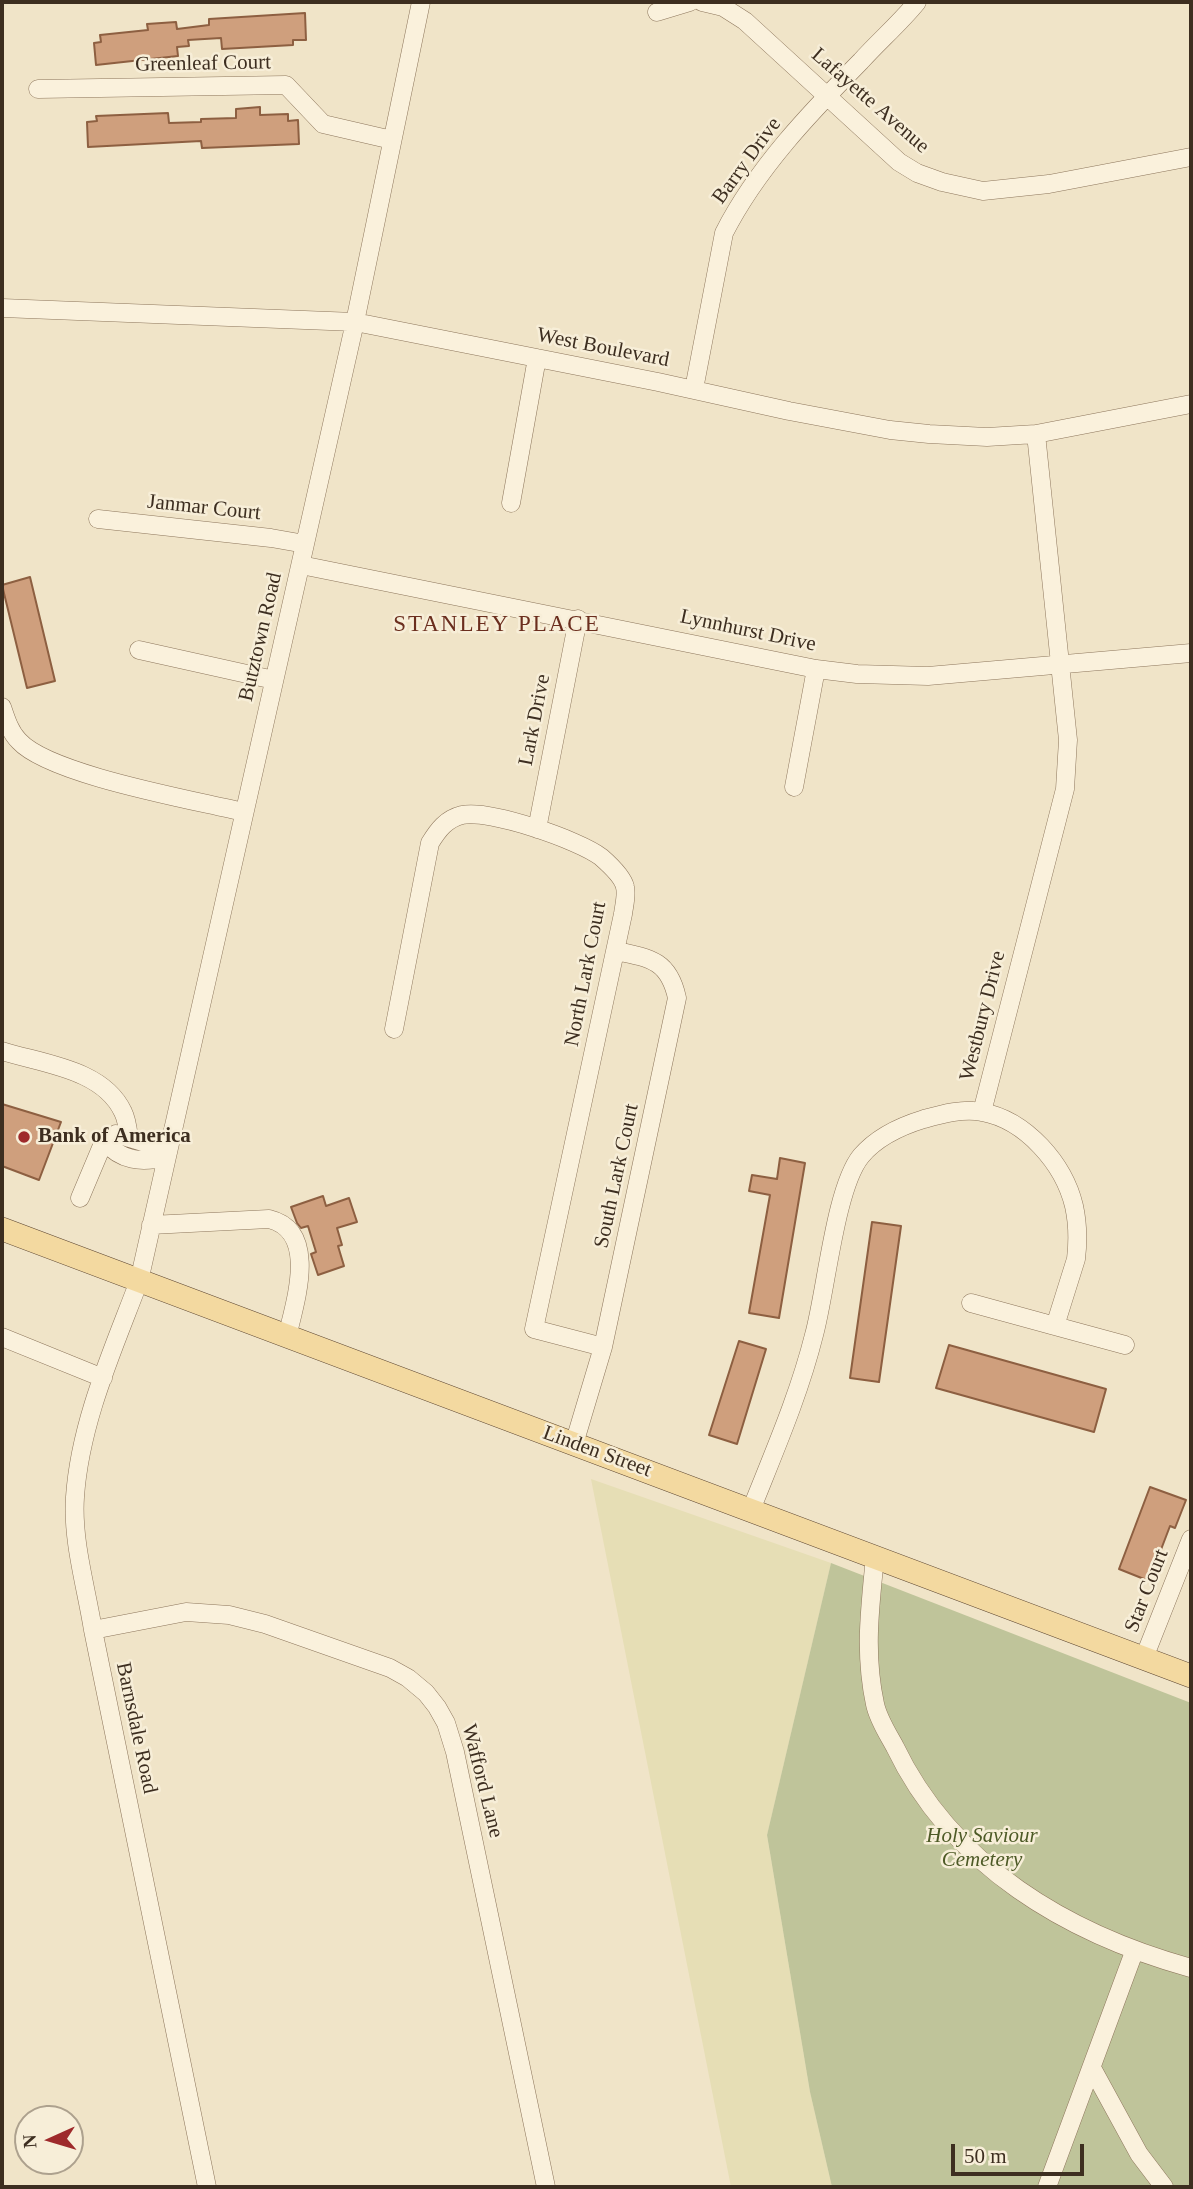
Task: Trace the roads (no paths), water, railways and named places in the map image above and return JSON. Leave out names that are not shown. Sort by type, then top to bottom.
[{"type":"main road","name":"Linden Street","points":[[2,1229],[1191,1676]]},
{"type":"street","name":"Butztown Road","points":[[139,1281],[355,322],[421,2]]},
{"type":"street","points":[[657,12],[690,2]]},
{"type":"street","name":"Lafayette Avenue","points":[[702,2],[723,7],[746,21],[899,162],[917,173],[942,182],[983,191],[1049,184],[1191,157]]},
{"type":"street","name":"Barry Drive","points":[[694,389],[724,233],[736,211],[755,182],[828,95],[916,2]]},
{"type":"street","name":"Greenleaf Court","points":[[38,89],[286,85],[323,124],[393,140]]},
{"type":"street","name":"West Boulevard","points":[[2,308],[355,322],[890,430],[987,437],[1035,434],[1191,404]]},
{"type":"street","points":[[511,503],[537,358]]},
{"type":"street","name":"Westbury Drive","points":[[751,1510],[800,1386],[815,1334],[843,1199],[860,1157],[887,1135],[912,1123],[953,1112],[982,1112],[1065,789],[1068,740],[1035,434]]},
{"type":"street","name":"Janmar Court","points":[[98,519],[305,544]]},
{"type":"street","name":"Lynnhurst Drive","points":[[301,565],[816,669],[857,674],[928,676],[1191,653]]},
{"type":"street","name":"Lark Drive","points":[[537,829],[578,619]]},
{"type":"street","points":[[139,650],[274,680]]},
{"type":"street","points":[[794,787],[816,669]]},
{"type":"street","points":[[3,712],[11,730],[25,747],[73,771],[243,811]]},
{"type":"street","name":"North Lark Court","points":[[394,1029],[430,843],[446,822],[461,815],[475,814],[537,829],[589,850],[601,857],[616,872],[625,887],[623,914],[534,1329],[603,1347]]},
{"type":"street","name":"South Lark Court","points":[[574,1444],[603,1347],[677,999],[673,979],[663,968],[653,961],[616,951]]},
{"type":"street","points":[[2,1051],[89,1076],[105,1086],[124,1114],[130,1138]]},
{"type":"street","points":[[982,1112],[1024,1132],[1047,1154],[1060,1173],[1074,1206],[1078,1236],[1076,1259],[1055,1326]]},
{"type":"street","points":[[80,1198],[104,1141],[116,1134],[149,1144],[166,1157]]},
{"type":"street","points":[[104,1141],[114,1153],[145,1163],[166,1157]]},
{"type":"street","points":[[151,1226],[270,1219],[283,1222],[296,1240],[300,1261],[287,1337]]},
{"type":"street","name":"Barnsdale Road","points":[[139,1281],[103,1378],[82,1454],[75,1499],[80,1557],[93,1630],[207,2187]]},
{"type":"street","points":[[971,1303],[1125,1345]]},
{"type":"street","points":[[2,1337],[103,1378]]},
{"type":"street","name":"Star Court","points":[[1144,1658],[1191,1539]]},
{"type":"street","points":[[875,1557],[868,1662],[876,1708],[902,1762],[934,1813],[985,1865],[1048,1909],[1134,1952],[1191,1968]]},
{"type":"street","name":"Wafford Lane","points":[[93,1630],[186,1612],[229,1615],[265,1624],[390,1668],[426,1693],[446,1723],[455,1752],[546,2187]]},
{"type":"street","points":[[1046,2187],[1134,1952]]},
{"type":"street","points":[[1092,2067],[1139,2154],[1164,2187]]},
{"type":"place","name":"Bank of America","points":[[24,1137]]},
{"type":"district","name":"STANLEY PLACE","points":[[497,625]]},
{"type":"park label","name":"Holy Saviour Cemetery","points":[[982,1848]]}]
